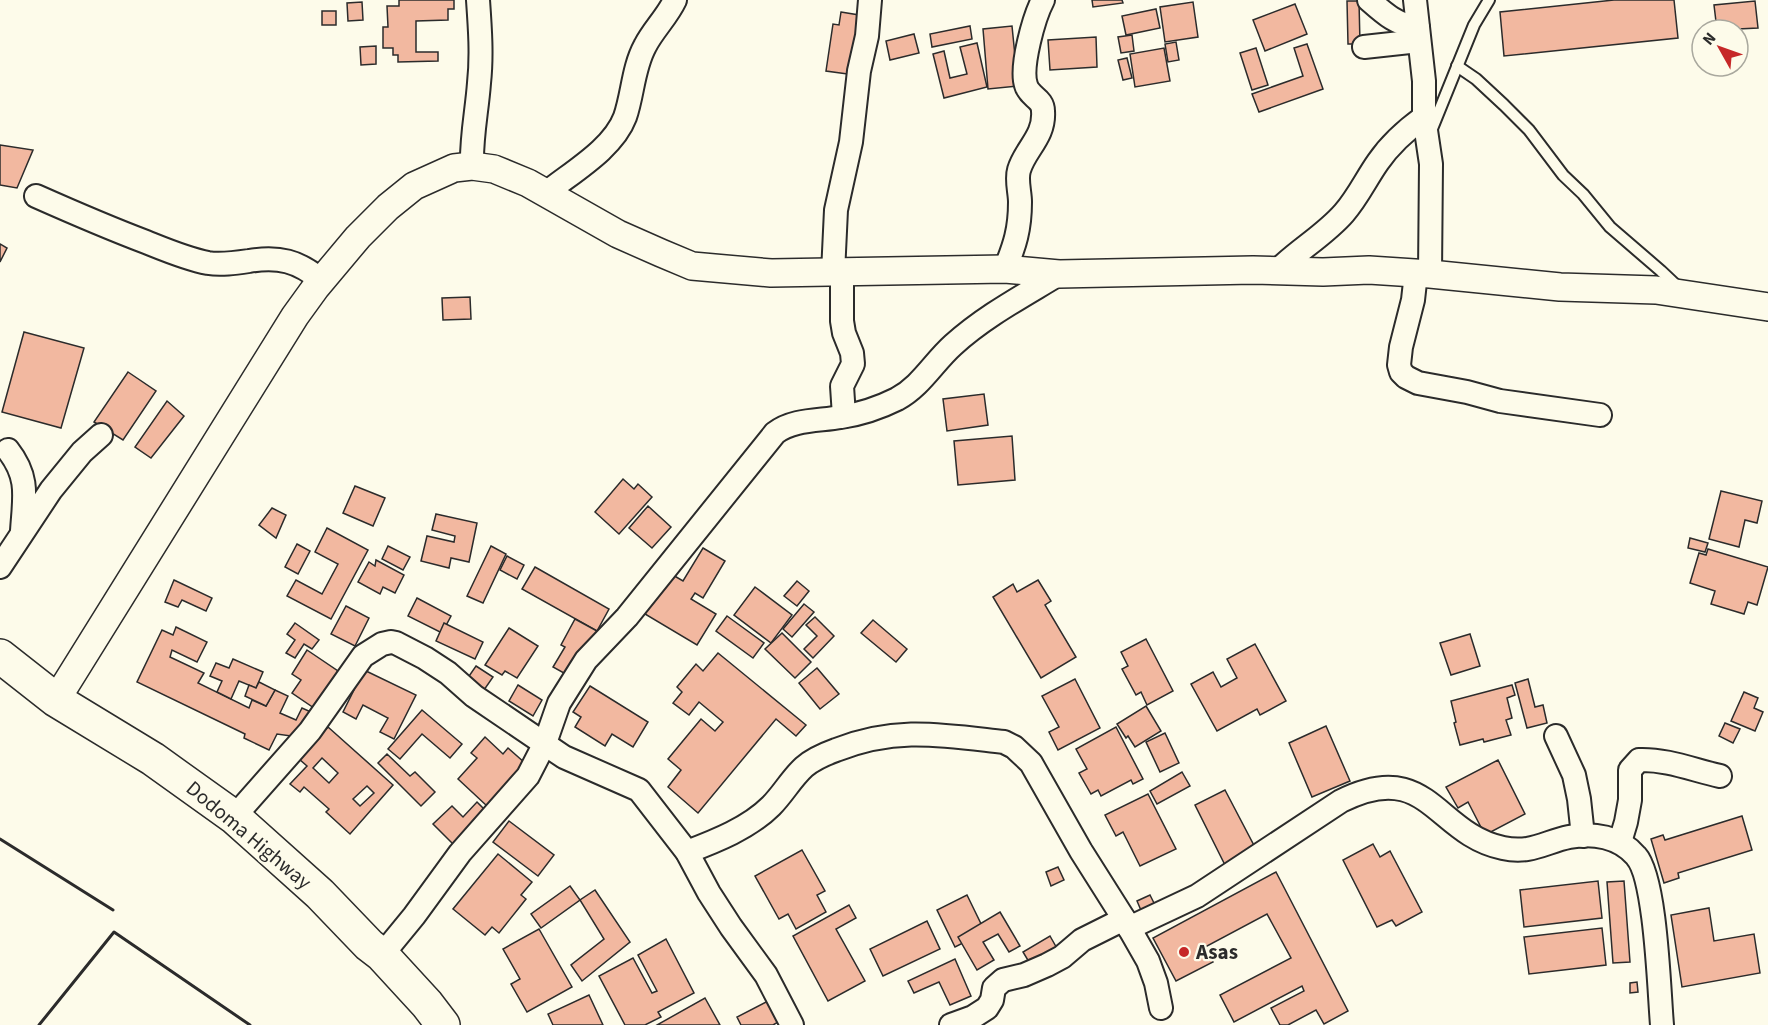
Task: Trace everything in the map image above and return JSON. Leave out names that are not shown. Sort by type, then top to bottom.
[{"type":"highway","name":"Dodoma Highway","points":[[0,656],[56,699],[153,759],[234,817],[320,894],[369,945],[382,955],[443,1025]]},
{"type":"street","points":[[472,166],[471,148],[479,81],[478,0]]},
{"type":"street","points":[[546,193],[604,146],[620,128],[645,46],[670,11],[675,0]]},
{"type":"street","points":[[844,416],[842,386],[853,364],[842,321],[836,210],[851,142],[859,71],[867,36],[870,0]]},
{"type":"street","points":[[1005,269],[1019,232],[1018,172],[1039,134],[1044,109],[1041,101],[1028,89],[1025,81],[1034,21],[1043,0]]},
{"type":"street","points":[[1369,0],[1388,16],[1419,34]]},
{"type":"street","points":[[1415,0],[1424,81],[1424,117],[1431,164],[1423,273],[1413,300],[1401,347],[1399,365],[1401,372],[1418,383],[1500,401],[1600,415]]},
{"type":"street","points":[[1364,47],[1419,34]]},
{"type":"street","points":[[1277,271],[1342,215],[1357,197],[1388,148],[1400,135],[1424,117]]},
{"type":"street","points":[[56,699],[295,316],[321,280],[358,237],[388,207],[414,186],[454,168],[472,166],[494,169],[528,183],[618,234],[692,266],[771,273],[1005,269],[1059,273],[1369,270],[1560,287],[1656,290],[1768,310]]},
{"type":"street","points":[[36,196],[128,235],[208,263],[233,264],[264,259],[285,260],[305,268],[321,280]]},
{"type":"street","points":[[382,955],[460,853],[528,776],[545,743],[559,703],[586,660],[627,617],[775,433],[795,423],[858,414],[881,407],[907,393],[959,340],[993,314],[1059,273]]},
{"type":"street","points":[[0,567],[51,490],[82,452],[101,435]]},
{"type":"street","points":[[9,450],[19,463],[25,482],[22,534]]},
{"type":"street","points":[[234,817],[310,731],[363,656],[387,642],[396,643],[448,673],[474,696],[564,757],[639,790],[687,852],[709,893],[766,975],[792,1025]]},
{"type":"street","points":[[687,852],[721,838],[760,815],[778,799],[804,768],[825,754],[845,747],[873,738],[896,734],[924,734],[1004,742],[1014,747],[1031,763],[1085,859],[1148,961],[1156,983],[1161,1008]]},
{"type":"street","points":[[1556,736],[1574,775],[1583,836]]},
{"type":"street","points":[[1620,842],[1630,800],[1630,770],[1639,760],[1664,761],[1720,776]]},
{"type":"street","points":[[951,1025],[973,1017],[991,1005],[994,988],[1003,980],[1042,968],[1062,957],[1082,940],[1197,896],[1341,801],[1360,792],[1389,787],[1412,792],[1438,808],[1473,837],[1504,848],[1526,849],[1569,837],[1601,836],[1620,842],[1638,857],[1650,897],[1662,1025]]},
{"type":"lane","points":[[1428,140],[1474,25],[1489,0]]},
{"type":"lane","points":[[1457,66],[1482,84],[1504,105],[1529,130],[1563,175],[1583,194],[1610,227],[1686,295]]},
{"type":"building","points":[[399,0],[454,0],[454,9],[448,9],[448,20],[416,21],[416,52],[438,52],[438,61],[398,62],[398,55],[393,55],[393,48],[383,48],[383,27],[388,27],[387,6],[399,6]]},
{"type":"building","points":[[1092,0],[1122,0],[1123,3],[1093,7]]},
{"type":"building","points":[[1614,0],[1674,0],[1678,38],[1504,56],[1500,12]]},
{"type":"building","points":[[1347,1],[1359,1],[1360,44],[1348,44]]},
{"type":"building","points":[[1755,1],[1758,28],[1750,28],[1750,18],[1716,18],[1714,5]]},
{"type":"building","points":[[362,2],[363,20],[348,21],[347,3]]},
{"type":"building","points":[[1193,2],[1198,37],[1165,42],[1160,7]]},
{"type":"building","points":[[1295,4],[1307,34],[1265,51],[1253,20]]},
{"type":"building","points":[[1156,9],[1160,28],[1126,35],[1122,16]]},
{"type":"building","points":[[322,11],[336,11],[336,25],[322,25]]},
{"type":"building","points":[[841,12],[865,16],[862,76],[826,71],[833,24],[839,25]]},
{"type":"building","points":[[970,26],[972,39],[932,47],[930,34]]},
{"type":"building","points":[[1012,26],[1018,86],[988,89],[983,29]]},
{"type":"building","points":[[914,34],[919,53],[890,60],[886,41]]},
{"type":"building","points":[[1132,35],[1134,51],[1121,53],[1118,37]]},
{"type":"building","points":[[1096,37],[1097,67],[1050,70],[1048,40]]},
{"type":"building","points":[[1176,42],[1179,60],[1168,62],[1165,44]]},
{"type":"building","points":[[977,43],[987,87],[944,98],[933,54],[944,51],[950,78],[967,74],[960,47]]},
{"type":"building","points":[[1307,44],[1323,89],[1259,112],[1252,94],[1303,76],[1294,48]]},
{"type":"building","points":[[376,46],[376,64],[361,65],[360,47]]},
{"type":"building","points":[[1164,48],[1170,81],[1135,87],[1130,54]]},
{"type":"building","points":[[1256,48],[1268,85],[1252,90],[1240,53]]},
{"type":"building","points":[[1127,58],[1132,78],[1123,80],[1118,60]]},
{"type":"building","points":[[0,145],[33,150],[17,188],[0,185]]},
{"type":"building","points":[[0,244],[7,248],[0,262]]},
{"type":"building","points":[[470,297],[471,319],[443,320],[442,298]]},
{"type":"building","points":[[24,332],[84,348],[61,428],[2,412]]},
{"type":"building","points":[[128,372],[156,391],[123,440],[94,422]]},
{"type":"building","points":[[984,394],[988,425],[947,431],[943,399]]},
{"type":"building","points":[[167,401],[184,416],[151,458],[135,447]]},
{"type":"building","points":[[1012,436],[1015,480],[958,485],[954,441]]},
{"type":"building","points":[[623,479],[634,489],[638,484],[652,497],[619,534],[595,512]]},
{"type":"building","points":[[355,486],[385,498],[373,526],[343,513]]},
{"type":"building","points":[[1721,491],[1762,501],[1757,523],[1745,520],[1739,547],[1709,539]]},
{"type":"building","points":[[648,506],[671,527],[652,548],[629,528]]},
{"type":"building","points":[[272,508],[286,515],[276,538],[259,525]]},
{"type":"building","points":[[436,514],[477,523],[469,562],[451,558],[449,568],[421,561],[427,536],[454,542],[455,536],[432,530]]},
{"type":"building","points":[[327,528],[368,550],[331,619],[287,596],[296,580],[322,594],[338,564],[315,552]]},
{"type":"building","points":[[1690,538],[1708,543],[1705,552],[1688,548]]},
{"type":"building","points":[[297,544],[310,551],[298,574],[285,567]]},
{"type":"building","points":[[388,546],[410,557],[403,570],[382,559]]},
{"type":"building","points":[[491,546],[506,554],[483,603],[467,596]]},
{"type":"building","points":[[703,548],[725,561],[703,598],[695,593],[691,599],[716,614],[697,645],[645,614],[661,588],[666,571],[683,581]]},
{"type":"building","points":[[1708,549],[1768,567],[1757,605],[1748,602],[1744,614],[1711,604],[1715,591],[1690,583],[1699,553],[1706,555]]},
{"type":"building","points":[[507,556],[524,565],[517,579],[500,570]]},
{"type":"building","points":[[376,560],[404,575],[395,593],[383,587],[380,594],[358,582],[369,562],[375,566]]},
{"type":"building","points":[[535,567],[609,609],[597,631],[522,589]]},
{"type":"building","points":[[174,580],[212,598],[206,611],[182,600],[178,607],[165,602]]},
{"type":"building","points":[[1038,580],[1051,601],[1045,605],[1076,657],[1041,678],[993,597],[1013,584],[1017,592]]},
{"type":"building","points":[[797,581],[809,591],[797,606],[784,596]]},
{"type":"building","points":[[755,587],[792,615],[771,643],[734,615]]},
{"type":"building","points":[[417,598],[451,616],[442,633],[408,616]]},
{"type":"building","points":[[804,604],[814,612],[792,637],[783,629]]},
{"type":"building","points":[[346,606],[369,618],[355,646],[331,634]]},
{"type":"building","points":[[727,616],[764,643],[753,658],[716,631]]},
{"type":"building","points":[[815,617],[834,636],[813,658],[804,649],[817,636],[806,625]]},
{"type":"building","points":[[575,619],[597,631],[571,677],[553,667],[565,647],[561,645]]},
{"type":"building","points":[[873,620],[907,649],[896,662],[861,633]]},
{"type":"building","points":[[295,623],[319,640],[312,649],[304,644],[295,658],[286,653],[295,640],[287,634]]},
{"type":"building","points":[[444,623],[483,642],[475,659],[436,641]]},
{"type":"building","points":[[176,627],[207,642],[197,662],[172,650],[170,657],[204,673],[198,683],[249,708],[252,700],[266,706],[275,690],[288,696],[280,713],[296,720],[302,708],[311,712],[291,736],[277,734],[269,750],[244,738],[245,734],[137,682],[162,630],[173,635]]},
{"type":"building","points":[[509,628],[538,646],[517,678],[505,671],[502,675],[485,665]]},
{"type":"building","points":[[782,633],[811,662],[795,678],[765,649]]},
{"type":"building","points":[[1470,634],[1480,666],[1451,675],[1440,643]]},
{"type":"building","points":[[1146,639],[1173,691],[1147,705],[1141,692],[1136,695],[1122,669],[1128,666],[1121,652]]},
{"type":"building","points":[[1255,644],[1286,701],[1260,715],[1257,709],[1217,731],[1191,684],[1213,672],[1221,687],[1237,678],[1227,659]]},
{"type":"building","points":[[307,650],[338,671],[314,708],[292,693],[301,680],[292,674]]},
{"type":"building","points":[[718,653],[806,725],[796,736],[776,719],[698,813],[668,787],[681,770],[668,759],[701,719],[715,731],[723,722],[699,702],[689,715],[673,703],[682,692],[677,687],[696,664],[703,671]]},
{"type":"building","points":[[233,659],[263,672],[256,688],[239,681],[231,699],[217,692],[222,681],[210,676],[216,663],[229,668]]},
{"type":"building","points":[[476,666],[493,677],[484,690],[467,679]]},
{"type":"building","points":[[817,668],[839,694],[820,709],[799,683]]},
{"type":"building","points":[[364,670],[416,695],[394,739],[380,732],[388,718],[363,705],[356,719],[343,712]]},
{"type":"building","points":[[1075,679],[1100,728],[1058,750],[1049,732],[1059,727],[1042,696]]},
{"type":"building","points":[[1528,679],[1535,707],[1543,705],[1547,723],[1527,728],[1515,683]]},
{"type":"building","points":[[259,682],[275,690],[266,706],[245,696],[249,685],[256,688]]},
{"type":"building","points":[[518,685],[542,700],[533,716],[509,701]]},
{"type":"building","points":[[1512,685],[1515,695],[1507,698],[1512,718],[1506,720],[1511,735],[1460,745],[1451,701]]},
{"type":"building","points":[[590,686],[648,722],[633,747],[612,734],[605,746],[575,727],[581,717],[573,712]]},
{"type":"building","points":[[1744,692],[1758,698],[1754,708],[1763,712],[1755,731],[1731,721]]},
{"type":"building","points":[[1146,706],[1161,731],[1135,747],[1117,724]]},
{"type":"building","points":[[422,710],[462,744],[450,758],[422,734],[400,759],[388,749]]},
{"type":"building","points":[[1725,723],[1740,729],[1733,743],[1719,736]]},
{"type":"building","points":[[1326,726],[1350,781],[1312,797],[1289,743]]},
{"type":"building","points":[[328,727],[393,785],[350,834],[326,812],[329,809],[304,787],[300,792],[290,784],[307,766],[299,759]],"holes":[[[322,758],[338,773],[329,783],[313,768]],[[367,786],[374,793],[360,806],[353,799]]]},
{"type":"building","points":[[1116,727],[1143,779],[1133,784],[1131,780],[1101,796],[1098,790],[1091,794],[1079,773],[1087,769],[1076,749]]},
{"type":"building","points":[[1165,733],[1179,763],[1160,772],[1146,742]]},
{"type":"building","points":[[485,737],[503,754],[508,748],[525,763],[487,806],[458,779],[477,758],[471,753]]},
{"type":"building","points":[[387,754],[410,776],[415,772],[435,792],[421,806],[378,763]]},
{"type":"building","points":[[1498,760],[1525,814],[1485,835],[1468,802],[1458,808],[1446,787]]},
{"type":"building","points":[[1182,772],[1190,786],[1157,804],[1150,791]]},
{"type":"building","points":[[1225,790],[1259,855],[1228,871],[1195,805]]},
{"type":"building","points":[[1148,794],[1176,849],[1140,866],[1123,832],[1116,836],[1105,815]]},
{"type":"building","points":[[477,802],[486,811],[453,844],[433,824],[452,806],[463,817]]},
{"type":"building","points":[[1742,816],[1752,850],[1678,873],[1679,878],[1664,883],[1651,839],[1663,835],[1665,840]]},
{"type":"building","points":[[509,821],[554,855],[538,876],[493,842]]},
{"type":"building","points":[[1373,844],[1380,857],[1390,851],[1422,912],[1396,926],[1392,920],[1377,927],[1343,860]]},
{"type":"building","points":[[802,850],[825,891],[817,895],[826,912],[796,929],[788,914],[779,919],[755,876]]},
{"type":"building","points":[[498,854],[532,882],[521,895],[526,899],[499,933],[492,927],[485,935],[453,909]]},
{"type":"building","points":[[1058,867],[1064,880],[1051,886],[1046,872]]},
{"type":"building","name":"Asas","points":[[1276,872],[1348,1011],[1324,1024],[1316,1010],[1288,1025],[1280,1025],[1271,1008],[1304,991],[1302,986],[1234,1022],[1220,995],[1291,958],[1267,914],[1205,947],[1213,962],[1176,981],[1153,938]]},
{"type":"building","points":[[1598,881],[1602,918],[1524,927],[1520,890]]},
{"type":"building","points":[[1624,881],[1630,962],[1613,963],[1607,882]]},
{"type":"building","points":[[570,886],[580,900],[541,928],[531,914]]},
{"type":"building","points":[[595,890],[630,942],[582,981],[571,965],[604,939],[580,900]]},
{"type":"building","points":[[967,895],[985,932],[955,947],[937,910]]},
{"type":"building","points":[[1150,895],[1157,909],[1143,915],[1137,901]]},
{"type":"building","points":[[849,905],[856,918],[836,929],[865,981],[828,1001],[793,936]]},
{"type":"building","points":[[1709,908],[1714,941],[1754,934],[1760,973],[1682,987],[1671,915]]},
{"type":"building","points":[[1000,912],[1020,946],[1009,952],[998,934],[983,942],[994,960],[977,970],[958,937]]},
{"type":"building","points":[[927,921],[940,949],[883,976],[870,949]]},
{"type":"building","points":[[1602,928],[1606,965],[1529,974],[1524,937]]},
{"type":"building","points":[[539,929],[572,987],[527,1012],[511,984],[520,979],[503,949]]},
{"type":"building","points":[[1050,936],[1059,952],[1032,967],[1023,952]]},
{"type":"building","points":[[666,939],[694,993],[658,1012],[661,1017],[645,1025],[625,1025],[599,976],[633,958],[652,993],[657,991],[638,955]]},
{"type":"building","points":[[955,959],[971,996],[950,1005],[939,982],[914,993],[908,981]]},
{"type":"building","points":[[1637,982],[1638,992],[1630,993],[1630,983]]},
{"type":"building","points":[[589,995],[603,1025],[553,1025],[548,1014]]},
{"type":"building","points":[[705,998],[720,1025],[657,1025]]},
{"type":"building","points":[[770,1000],[780,1021],[773,1025],[741,1025],[737,1017]]},
{"type":"wall","points":[[0,839],[113,910]]},
{"type":"wall","points":[[39,1025],[114,932],[250,1025]]},
{"type":"place","name":"Asas","points":[[1184,952]]}]
